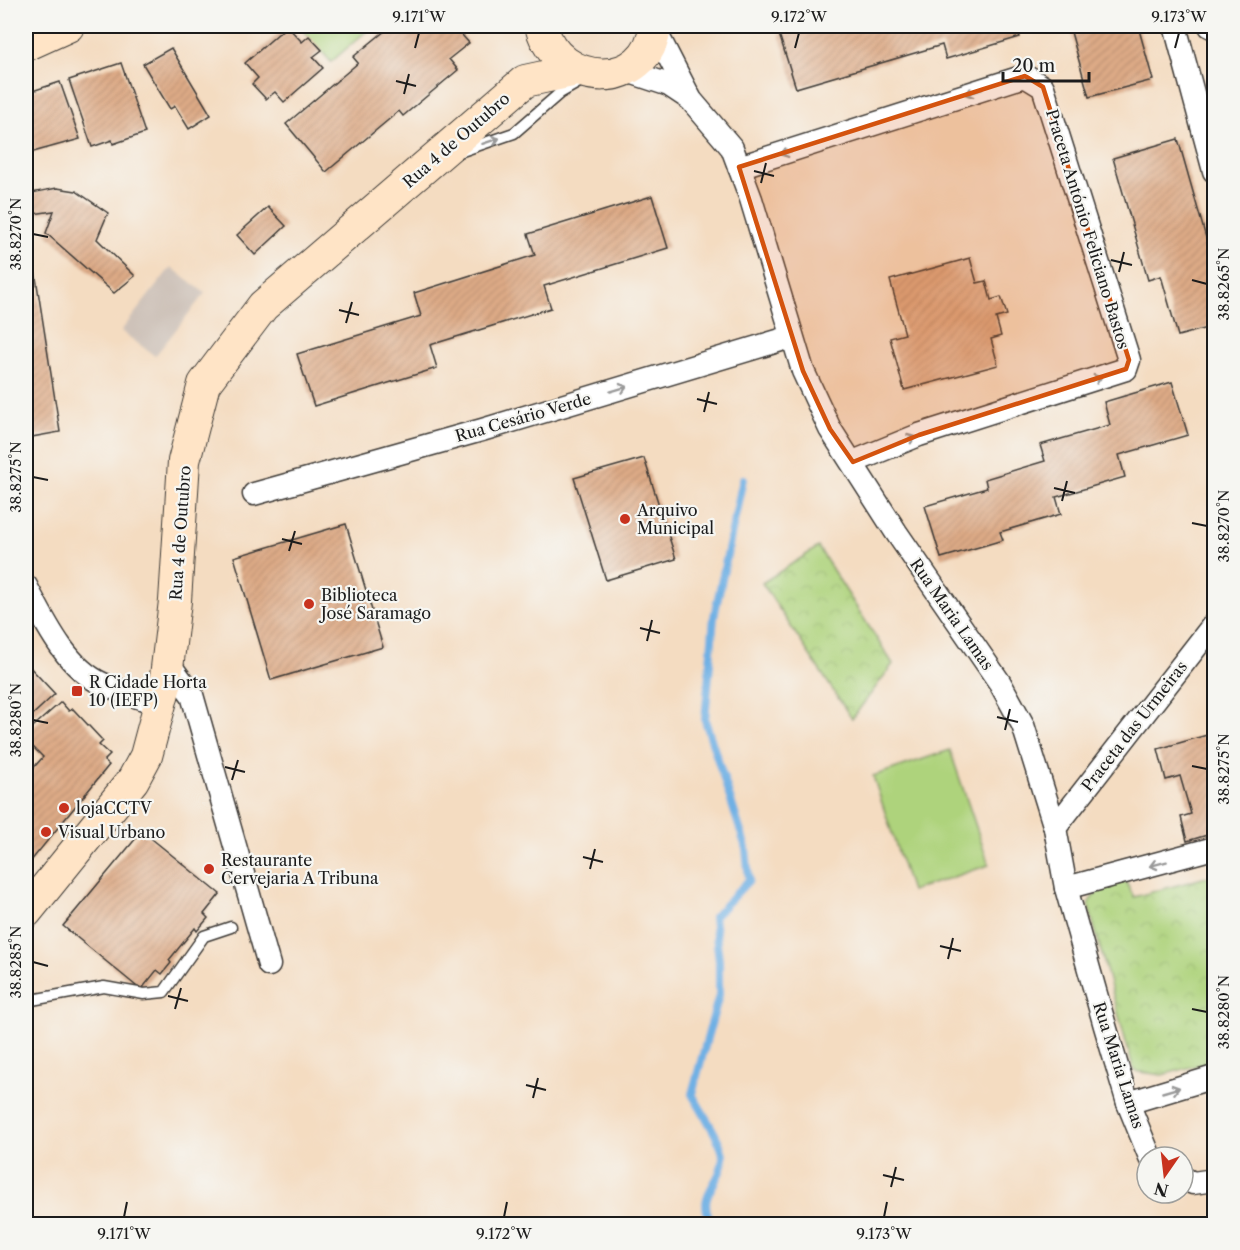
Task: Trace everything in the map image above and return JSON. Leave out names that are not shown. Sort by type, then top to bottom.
[{"type":"street","points":[[26,45],[69,26]]},
{"type":"street","points":[[541,26],[554,52],[584,72]]},
{"type":"street","name":"Rua 4 de Outubro","points":[[525,81],[541,26]]},
{"type":"street","points":[[1175,26],[1215,171]]},
{"type":"street","points":[[1210,26],[1215,28]]},
{"type":"street","points":[[624,70],[648,48],[655,28]]},
{"type":"street","name":"Rua Maria Lamas","points":[[655,28],[691,100],[732,148],[791,337],[803,371],[830,429],[896,532],[1000,683],[1023,725],[1055,828],[1066,888],[1128,1103],[1145,1145]]},
{"type":"street","name":"Rua 4 de Outubro","points":[[26,912],[133,780],[146,756],[161,705],[169,664],[183,461],[204,384],[263,306],[525,81],[584,72],[608,74],[624,70]]},
{"type":"street","name":"Rua Maria Lamas","points":[[624,70],[669,85],[691,100]]},
{"type":"street","name":"Praceta António Feliciano Bastos","points":[[739,167],[1025,76],[1043,87],[1128,360],[1126,369],[919,435],[853,462]]},
{"type":"street","name":"Rua Cesário Verde","points":[[254,494],[482,430],[791,337]]},
{"type":"street","points":[[26,586],[62,647],[81,669],[102,684],[161,705]]},
{"type":"street","name":"Praceta das Urmeiras","points":[[1055,828],[1215,624]]},
{"type":"street","points":[[169,664],[192,696],[269,965]]},
{"type":"street","points":[[1066,888],[1215,848]]},
{"type":"street","points":[[1128,1103],[1215,1077]]},
{"type":"street","points":[[1195,1183],[1215,1180]]},
{"type":"lane","points":[[435,159],[514,133],[584,72]]},
{"type":"lane","points":[[26,1001],[104,987],[144,994],[164,992],[204,936],[231,927]]},
{"type":"highlighted area","points":[[1025,76],[1043,87],[1129,360],[1126,369],[919,435],[853,462],[830,429],[803,371],[739,167]]},
{"type":"shaded area","points":[[171,267],[205,293],[155,356],[121,331]]},
{"type":"green space","points":[[299,26],[368,26],[370,28],[331,62]]},
{"type":"green space","points":[[818,547],[893,664],[852,719],[762,583]]},
{"type":"green space","points":[[950,750],[989,865],[911,891],[873,776]]},
{"type":"green space","points":[[1214,875],[1214,1061],[1162,1075],[1134,1071],[1088,904],[1099,891],[1125,880],[1134,897]]},
{"type":"building","points":[[287,26],[302,42],[309,36],[322,50],[313,57],[323,68],[284,102],[275,92],[266,99],[252,84],[258,78],[245,63]]},
{"type":"building","points":[[391,26],[454,26],[469,43],[449,59],[458,70],[403,116],[399,111],[326,172],[286,124],[358,63],[353,57]]},
{"type":"building","points":[[809,26],[1016,26],[1020,37],[946,59],[942,45],[796,88],[779,34]]},
{"type":"building","points":[[1096,26],[1138,26],[1153,80],[1089,97],[1071,32]]},
{"type":"building","points":[[171,48],[211,115],[189,129],[175,106],[170,109],[143,64]]},
{"type":"building","points":[[121,63],[145,133],[113,144],[112,140],[92,147],[69,80]]},
{"type":"building","points":[[60,82],[80,139],[26,154],[26,93]]},
{"type":"building","points":[[1178,139],[1214,266],[1214,326],[1178,336],[1161,276],[1148,280],[1113,158]]},
{"type":"building","points":[[57,188],[76,191],[108,213],[97,239],[135,276],[114,293],[46,233],[54,211],[26,215],[26,194]]},
{"type":"building","points":[[652,196],[668,248],[544,286],[551,308],[430,345],[437,368],[314,406],[297,354],[421,316],[414,293],[535,255],[528,234]]},
{"type":"building","points":[[268,207],[286,226],[255,255],[237,235]]},
{"type":"building","points":[[26,239],[30,239],[60,432],[26,438]]},
{"type":"building","points":[[970,258],[977,283],[986,281],[991,300],[1001,297],[1007,315],[996,318],[1001,336],[991,339],[998,365],[904,390],[890,338],[905,334],[890,280]]},
{"type":"building","points":[[1172,382],[1188,435],[1119,455],[1125,477],[1056,497],[1061,514],[1000,532],[1003,540],[941,558],[925,506],[987,488],[985,479],[1045,461],[1040,445],[1110,425],[1104,402]]},
{"type":"building","name":"Arquivo Municipal","points":[[644,458],[676,559],[606,580],[574,478]]},
{"type":"building","name":"Biblioteca José Saramago","points":[[346,524],[383,647],[271,680],[234,557]]},
{"type":"building","points":[[26,663],[55,694],[26,721]]},
{"type":"building","points":[[61,702],[69,711],[73,709],[103,741],[99,745],[110,755],[104,761],[109,765],[26,867],[26,772],[28,774],[43,757],[27,741],[31,737],[26,733]]},
{"type":"building","points":[[1214,733],[1214,833],[1187,841],[1181,817],[1191,814],[1180,776],[1166,780],[1158,749]]},
{"type":"building","points":[[142,831],[220,894],[204,914],[208,918],[197,931],[195,928],[169,960],[171,963],[162,974],[157,970],[141,990],[63,926]]},
{"type":"waterway","points":[[713,1224],[708,1214],[707,1197],[719,1175],[723,1156],[715,1134],[692,1094],[719,995],[719,961],[714,917],[749,880],[746,848],[705,720],[714,617],[743,479]]},
{"type":"place","name":"Arquivo Municipal","points":[[625,519]]},
{"type":"place","name":"Biblioteca José Saramago","points":[[309,604]]},
{"type":"place","name":"R Cidade Horta 10 (IEFP)","points":[[77,691]]},
{"type":"place","name":"lojaCCTV","points":[[64,808]]},
{"type":"place","name":"Visual Urbano","points":[[46,832]]},
{"type":"place","name":"Restaurante Cervejaria A Tribuna","points":[[209,869]]}]
